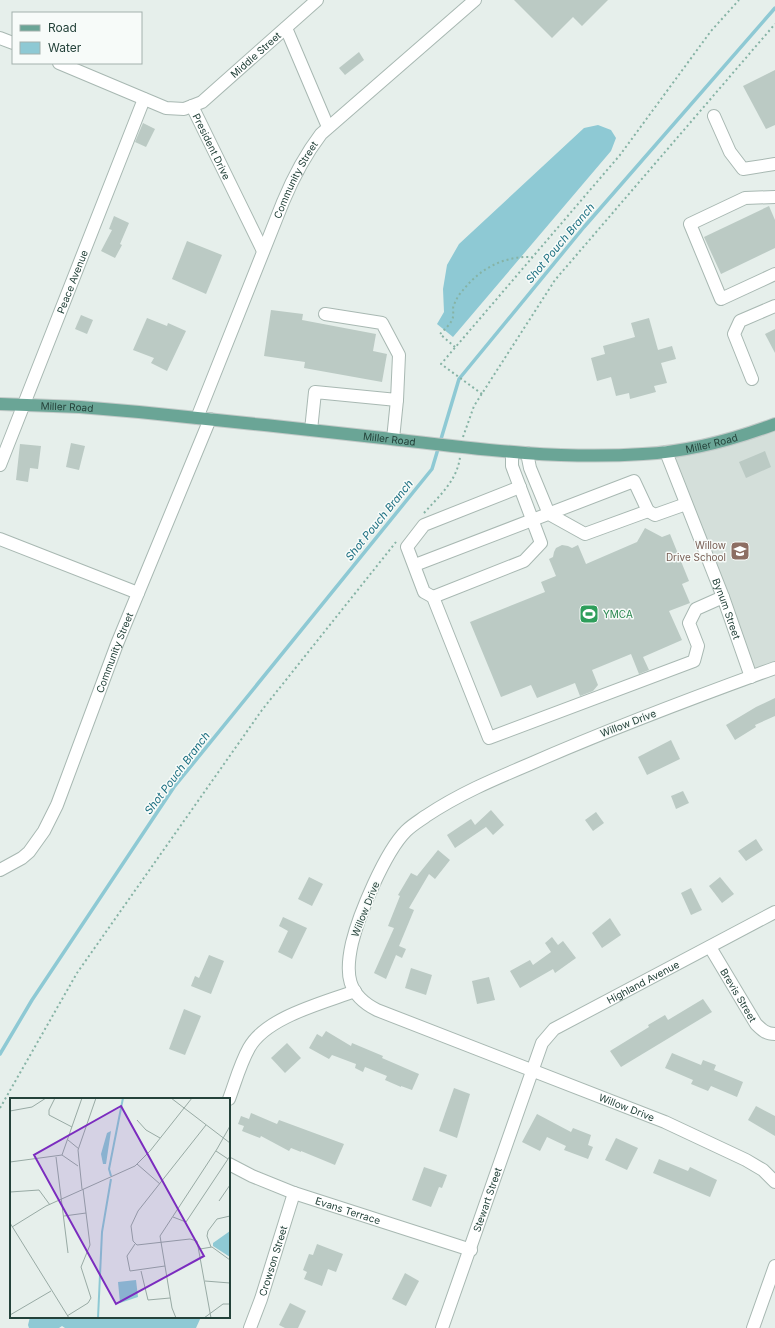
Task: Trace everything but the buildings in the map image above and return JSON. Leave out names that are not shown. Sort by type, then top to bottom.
[{"type":"main road","name":"Miller Road","points":[[0,404],[80,406],[429,443],[460,441],[512,452],[593,456],[666,452],[694,447],[748,433],[775,424]]},
{"type":"street","name":"Middle Street","points":[[192,106],[202,102],[218,89],[317,0]]},
{"type":"street","name":"Community Street","points":[[197,418],[282,202],[302,161],[321,134],[476,0]]},
{"type":"street","points":[[286,28],[328,128]]},
{"type":"street","points":[[0,38],[12,43]]},
{"type":"street","name":"President Drive","points":[[61,64],[166,108],[184,109],[192,106],[263,251]]},
{"type":"street","name":"Peace Avenue","points":[[0,465],[144,99]]},
{"type":"street","points":[[714,116],[730,152],[743,169],[775,164]]},
{"type":"street","points":[[775,197],[745,198],[690,224],[721,299],[775,274]]},
{"type":"street","points":[[752,379],[734,334],[740,321],[775,306]]},
{"type":"street","points":[[325,314],[382,323],[399,355],[397,400],[393,439]]},
{"type":"street","points":[[311,430],[315,392],[397,400]]},
{"type":"street","name":"Community Street","points":[[0,870],[22,858],[29,852],[47,825],[68,777],[117,644],[210,419]]},
{"type":"street","points":[[433,597],[524,561],[541,543],[512,466],[512,452]]},
{"type":"street","name":"Bynum Street","points":[[666,452],[723,597],[751,677]]},
{"type":"street","points":[[527,453],[530,468],[549,514],[585,534],[648,511]]},
{"type":"street","points":[[415,566],[533,521],[634,480],[648,511],[655,515],[686,504]]},
{"type":"street","points":[[520,487],[424,525],[407,547],[424,592],[433,597],[489,738],[694,660],[698,646],[689,623],[696,609],[723,597]]},
{"type":"street","points":[[0,539],[138,593]]},
{"type":"street","name":"Willow Drive","points":[[772,1178],[746,1160],[665,1122],[377,1010],[366,1004],[355,992],[348,971],[349,957],[359,920],[375,882],[391,850],[407,829],[448,801],[498,777],[604,732],[775,668]]},
{"type":"street","name":"Highland Avenue","points":[[532,1070],[542,1043],[554,1029],[775,912]]},
{"type":"street","name":"Brevis Street","points":[[710,947],[756,1024],[763,1031],[769,1034],[775,1034]]},
{"type":"street","points":[[230,1098],[249,1048],[255,1039],[267,1027],[291,1014],[355,992]]},
{"type":"street","name":"Stewart Street","points":[[442,1328],[532,1070]]},
{"type":"street","name":"Evans Terrace","points":[[230,1165],[252,1176],[294,1193],[470,1250]]},
{"type":"street","name":"Crowson Street","points":[[250,1328],[261,1299],[294,1193]]},
{"type":"street","points":[[753,1328],[775,1266]]},
{"type":"path","points":[[482,394],[440,364],[620,155],[711,30],[739,0]]},
{"type":"path","points":[[460,441],[474,406],[555,280],[775,24]]},
{"type":"path","points":[[455,347],[440,334],[453,318],[453,305],[460,293],[479,274],[491,266],[507,259],[522,256],[532,257]]},
{"type":"path","points":[[420,517],[448,486],[457,471],[460,461]]},
{"type":"path","points":[[0,1108],[81,967],[262,710],[399,538]]},
{"type":"shaded area","name":"Willow Drive School","points":[[775,424],[775,668],[751,677],[666,452]]},
{"type":"water","points":[[598,125],[611,130],[616,138],[611,151],[453,337],[437,324],[444,312],[443,289],[447,265],[459,244],[584,128]]},
{"type":"water","points":[[30,1318],[201,1318],[196,1328],[65,1328],[62,1326],[59,1328],[29,1328],[28,1325]]},
{"type":"waterway","name":"Shot Pouch Branch","points":[[0,1054],[32,1000],[174,787],[432,469],[459,379],[584,227],[775,8]]},
{"type":"place","name":"Willow Drive School","points":[[740,551]]},
{"type":"place","name":"YMCA","points":[[589,614]]}]
